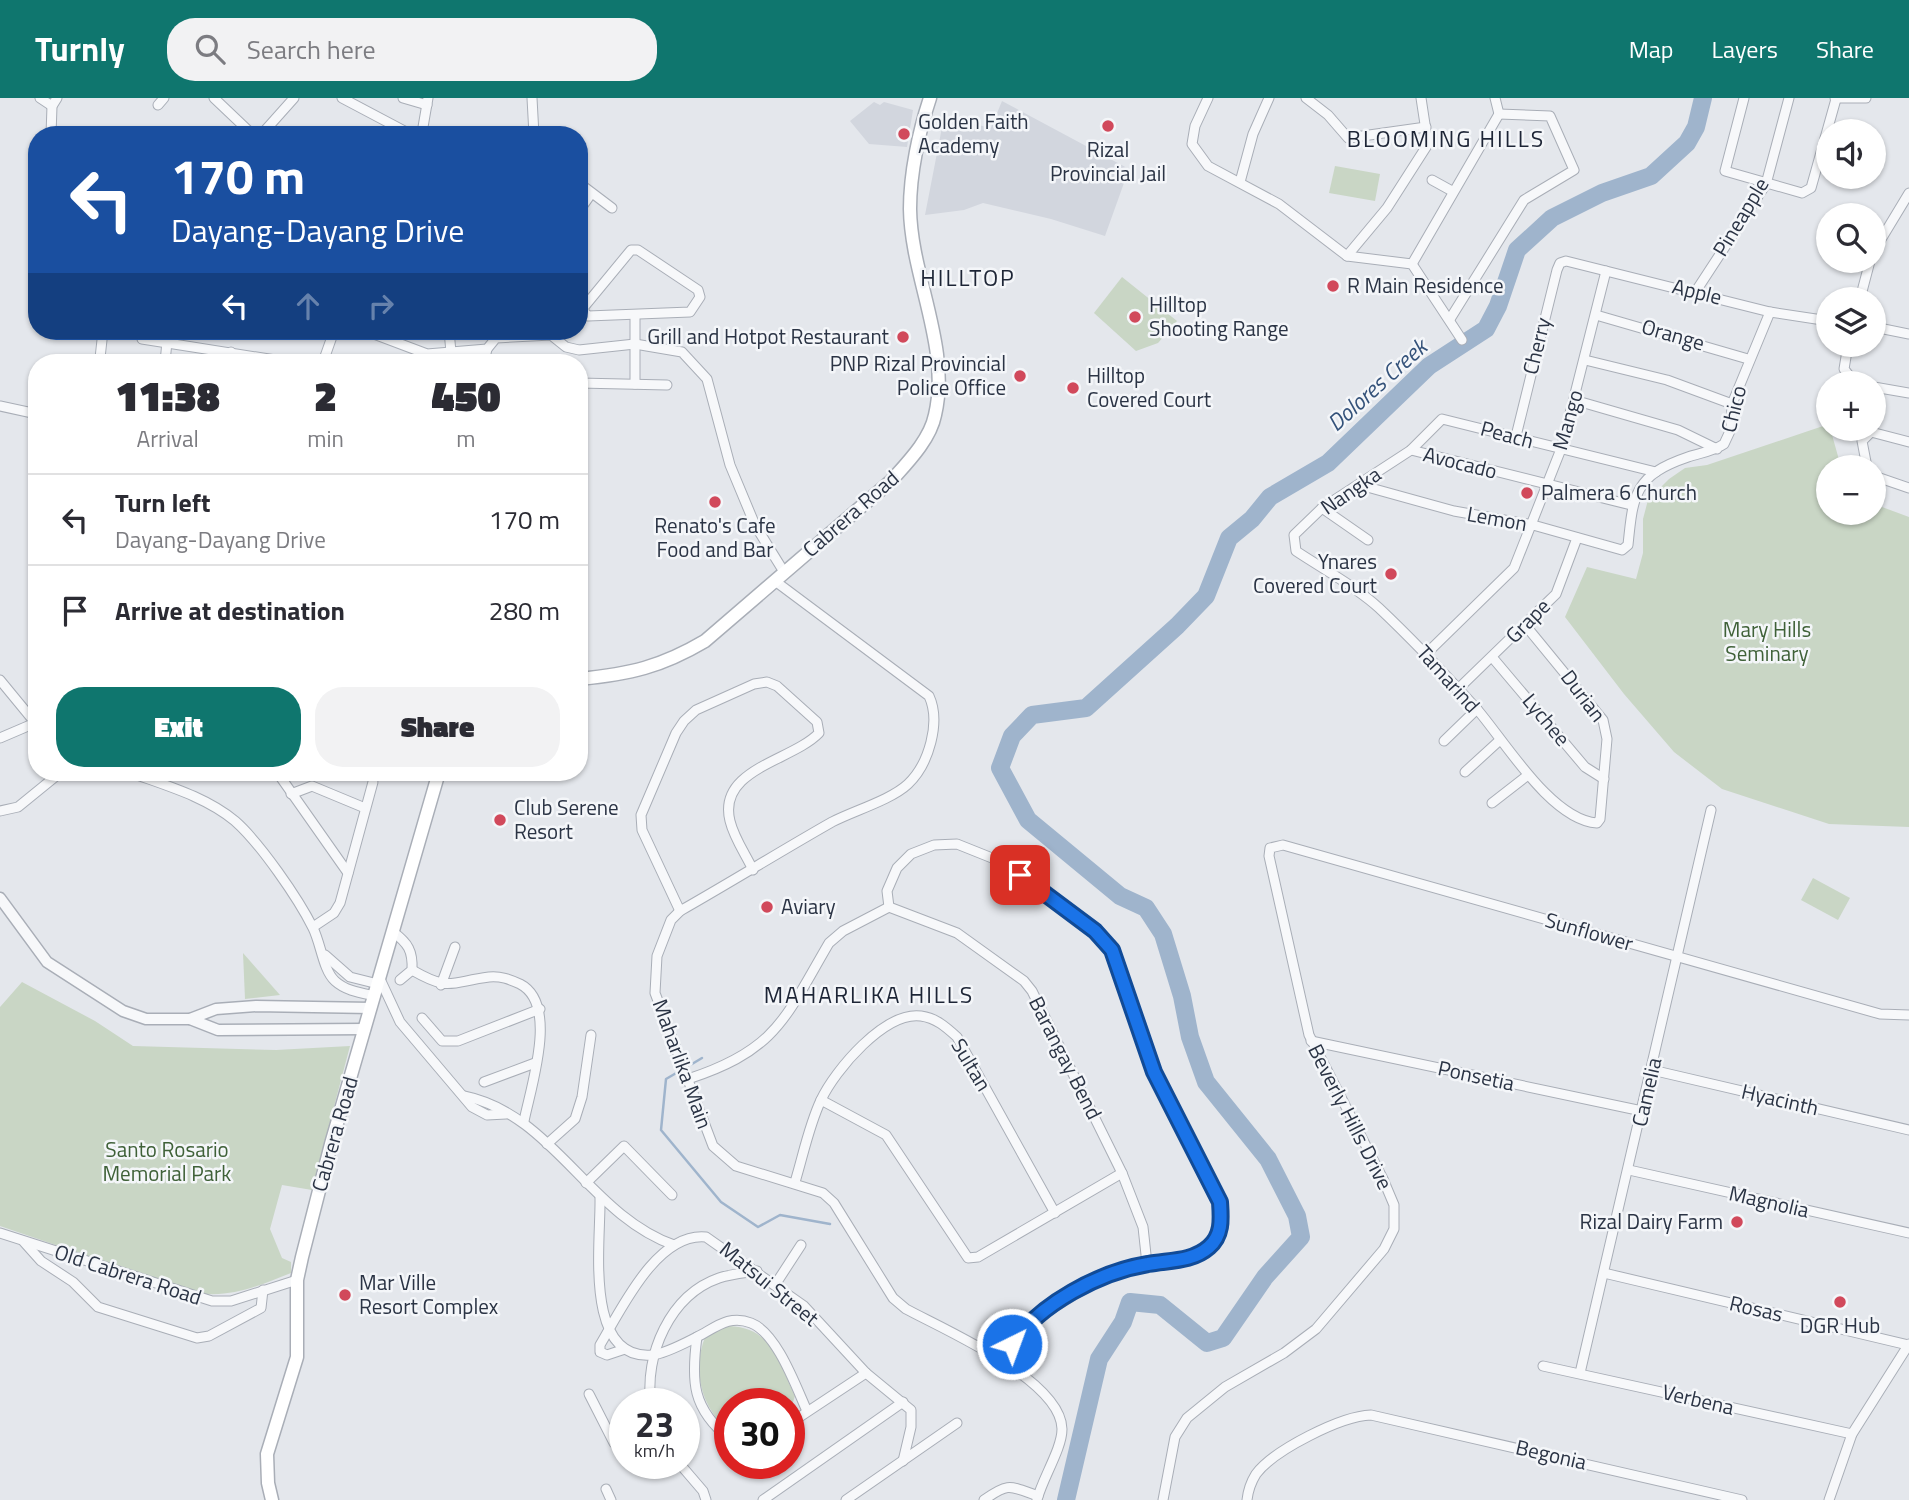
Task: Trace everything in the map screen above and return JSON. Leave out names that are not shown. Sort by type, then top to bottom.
[{"type":"main road","name":"Cabrera Road","points":[[588,678],[642,671],[673,660],[705,641],[891,481],[912,458],[935,417],[938,382],[910,210],[913,172],[930,98]]},
{"type":"main road","name":"Cabrera Road","points":[[272,1500],[268,1483],[267,1454],[297,1357],[297,1280],[331,1144],[436,781]]},
{"type":"street","points":[[40,98],[55,102],[52,126]]},
{"type":"street","points":[[214,98],[244,126]]},
{"type":"street","points":[[269,126],[294,98]]},
{"type":"street","points":[[342,98],[395,126]]},
{"type":"street","points":[[403,98],[427,102],[423,126]]},
{"type":"street","points":[[532,98],[534,126]]},
{"type":"street","points":[[1208,98],[1195,126],[1192,144],[1208,166],[1279,204],[1347,256],[1412,264],[1462,340]]},
{"type":"street","points":[[1240,182],[1253,134],[1269,98]]},
{"type":"street","points":[[1306,98],[1328,115],[1348,138],[1426,127]]},
{"type":"street","points":[[1347,256],[1387,208],[1428,145],[1421,98]]},
{"type":"street","points":[[1412,264],[1499,114],[1495,98]]},
{"type":"street","points":[[1744,98],[1724,167],[1730,174],[1807,192],[1835,98],[1866,98]]},
{"type":"street","name":"Pineapple","points":[[1696,291],[1766,184],[1789,98]]},
{"type":"street","points":[[1450,319],[1524,200],[1573,173],[1574,166],[1552,120],[1545,114],[1499,114]]},
{"type":"street","points":[[1432,180],[1452,191]]},
{"type":"street","points":[[588,191],[612,208]]},
{"type":"street","points":[[1886,231],[1909,193]]},
{"type":"street","points":[[588,198],[591,194]]},
{"type":"street","points":[[588,302],[631,250],[638,250],[698,290],[700,297],[690,312],[593,316],[588,314]]},
{"type":"street","name":"Apple","points":[[1566,261],[1696,291],[1770,312],[1816,319]]},
{"type":"street","name":"Cherry","points":[[1516,436],[1557,270],[1560,263],[1566,261]]},
{"type":"street","name":"Mango","points":[[1426,654],[1514,568],[1561,449],[1606,271]]},
{"type":"street","name":"Chico","points":[[1631,505],[1638,488],[1656,472],[1678,460],[1717,449],[1724,444],[1731,429],[1732,404],[1748,359],[1770,312]]},
{"type":"street","points":[[635,315],[635,384]]},
{"type":"street","name":"Orange","points":[[1596,315],[1748,359]]},
{"type":"street","points":[[1886,329],[1909,334]]},
{"type":"street","points":[[150,340],[242,354]]},
{"type":"street","points":[[387,340],[427,354],[487,349]]},
{"type":"street","points":[[450,340],[451,352]]},
{"type":"street","points":[[486,354],[493,340]]},
{"type":"street","points":[[558,340],[566,347],[579,350],[635,344],[682,352],[707,379],[730,466],[779,576],[929,696],[936,710],[934,729],[917,774],[905,787],[833,822],[753,870],[680,911],[642,830],[641,815],[646,799],[684,721],[695,710],[754,684],[767,682],[777,686],[817,722],[819,733],[802,746],[750,774],[735,788],[728,804],[730,823],[753,870]]},
{"type":"street","points":[[166,354],[167,342]]},
{"type":"street","points":[[1584,360],[1667,380],[1732,404]]},
{"type":"street","points":[[588,383],[667,384]]},
{"type":"street","points":[[1886,389],[1909,393]]},
{"type":"street","points":[[1574,400],[1654,422],[1717,449]]},
{"type":"street","points":[[0,406],[28,412]]},
{"type":"street","name":"Peach","points":[[1440,421],[1446,419],[1656,472]]},
{"type":"street","name":"Nangka","points":[[1294,535],[1322,508],[1410,450],[1440,421]]},
{"type":"street","points":[[1865,455],[1863,441],[1871,432],[1909,442]]},
{"type":"street","name":"Avocado","points":[[1410,450],[1631,505]]},
{"type":"street","points":[[1886,480],[1909,488]]},
{"type":"street","name":"Lemon","points":[[1360,485],[1454,511],[1533,525],[1622,550],[1629,541],[1631,505]]},
{"type":"street","points":[[1322,508],[1368,540]]},
{"type":"street","name":"Tamarind","points":[[1294,535],[1296,551],[1377,606],[1426,654],[1477,709],[1528,775],[1560,806],[1593,823],[1600,819]]},
{"type":"street","name":"Grape","points":[[1457,690],[1556,594],[1577,538]]},
{"type":"street","name":"Durian","points":[[1526,626],[1604,720],[1608,739],[1600,819]]},
{"type":"street","name":"Lychee","points":[[1492,657],[1585,767],[1604,779]]},
{"type":"street","points":[[0,680],[28,714]]},
{"type":"street","points":[[1444,741],[1477,709]]},
{"type":"street","points":[[0,738],[28,727]]},
{"type":"street","points":[[1465,772],[1500,740]]},
{"type":"street","points":[[1492,803],[1528,775]]},
{"type":"street","points":[[0,811],[18,807],[50,781]]},
{"type":"street","points":[[153,781],[208,803],[235,822],[260,849],[313,927],[325,955],[325,967],[334,981],[347,989],[376,992]]},
{"type":"street","points":[[165,781],[166,786]]},
{"type":"street","points":[[283,781],[348,873]]},
{"type":"street","points":[[313,927],[334,914],[373,782]]},
{"type":"street","points":[[291,794],[312,786],[365,808]]},
{"type":"street","name":"Camelia","points":[[1580,1373],[1711,810]]},
{"type":"street","points":[[688,1079],[723,1068],[753,1051],[771,1036],[830,943],[843,931],[889,907],[887,891],[897,869],[911,854],[934,845],[957,844],[1002,862],[1095,931],[1112,950],[1154,1072],[1220,1202],[1222,1225],[1210,1246],[1188,1259],[1147,1264],[1103,1277],[1064,1299],[1027,1324],[999,1360]]},
{"type":"street","name":"Sunflower","points":[[1270,848],[1283,845],[1880,1014],[1909,1015]]},
{"type":"street","name":"Beverly Hills Drive","points":[[1163,1500],[1175,1437],[1187,1418],[1225,1387],[1284,1353],[1316,1329],[1384,1249],[1394,1229],[1394,1205],[1383,1179],[1311,1041],[1285,939],[1269,856],[1270,848]]},
{"type":"street","points":[[0,898],[29,941],[62,975],[123,1011],[146,1018],[190,1019],[218,1030],[365,1029]]},
{"type":"street","name":"Barangay Bend","points":[[889,907],[957,933],[1024,981],[1032,991],[1122,1173],[1143,1227],[1147,1264]]},
{"type":"street","name":"Maharlika Main","points":[[680,911],[671,920],[657,956],[655,993],[713,1146],[725,1160],[736,1166],[795,1182],[823,1194],[834,1203],[884,1285],[900,1303],[999,1360],[1040,1390],[1058,1410],[1062,1432],[1038,1498]]},
{"type":"street","points":[[393,932],[410,949],[412,970]]},
{"type":"street","points":[[442,985],[455,947]]},
{"type":"street","points":[[325,955],[350,978],[376,992],[472,1107],[487,1115],[506,1114],[524,1121],[600,1198],[640,1230],[674,1245],[638,1282],[608,1332],[600,1352],[607,1355],[625,1349],[652,1355],[697,1337],[727,1321],[750,1322],[764,1331],[772,1341],[807,1411],[866,1373]]},
{"type":"street","points":[[401,980],[412,970]]},
{"type":"street","points":[[412,970],[442,985],[504,976],[526,988],[540,1009],[535,1063],[524,1121]]},
{"type":"street","points":[[347,989],[350,978]]},
{"type":"street","points":[[190,1019],[216,1009],[312,1006],[376,992]]},
{"type":"street","points":[[312,1006],[312,1028]]},
{"type":"street","points":[[422,1018],[442,1041],[458,1041],[540,1009]]},
{"type":"street","name":"Sultan","points":[[795,1182],[821,1100],[859,1049],[903,1017],[921,1016],[940,1022],[957,1037],[1055,1213]]},
{"type":"street","points":[[547,1144],[575,1119],[582,1097],[590,1035]]},
{"type":"street","name":"Ponsetia","points":[[1311,1041],[1642,1111]]},
{"type":"street","points":[[484,1082],[535,1063]]},
{"type":"street","name":"Hyacinth","points":[[1651,1070],[1909,1130]]},
{"type":"street","points":[[821,1100],[886,1135],[961,1252],[968,1258],[978,1257],[1122,1173]]},
{"type":"street","points":[[586,1183],[624,1146],[672,1195]]},
{"type":"street","name":"Magnolia","points":[[1629,1170],[1909,1233]]},
{"type":"street","points":[[600,1198],[601,1311],[608,1332],[625,1349]]},
{"type":"street","name":"Old Cabrera Road","points":[[0,1233],[212,1301],[231,1301],[297,1280]]},
{"type":"street","name":"Matsui Street","points":[[674,1245],[696,1236],[706,1237],[757,1271],[804,1306],[866,1373],[902,1402]]},
{"type":"street","points":[[23,1241],[41,1261],[73,1282],[98,1307],[197,1338],[209,1336],[261,1308],[263,1290]]},
{"type":"street","points":[[775,1285],[801,1245]]},
{"type":"street","points":[[651,1388],[652,1355],[674,1313],[691,1296],[717,1279],[757,1271]]},
{"type":"street","name":"Rosas","points":[[1604,1273],[1909,1345]]},
{"type":"street","points":[[697,1337],[694,1387],[708,1417],[714,1423]]},
{"type":"street","points":[[1829,1500],[1852,1434],[1909,1345]]},
{"type":"street","name":"Verbena","points":[[1543,1366],[1852,1434]]},
{"type":"street","points":[[589,1394],[609,1433]]},
{"type":"street","points":[[763,1500],[902,1402],[911,1410],[913,1416],[903,1461]]},
{"type":"street","name":"Begonia","points":[[1247,1500],[1251,1483],[1269,1462],[1338,1423],[1371,1415],[1742,1500]]},
{"type":"street","points":[[846,1500],[957,1423]]},
{"type":"street","points":[[693,1479],[703,1491],[706,1500]]},
{"type":"street","points":[[984,1500],[1003,1486],[1038,1498]]},
{"type":"street","points":[[606,1489],[611,1500]]},
{"type":"shaded area","points":[[1002,101],[1129,169],[1105,236],[1051,219],[983,203],[964,210],[925,215],[944,117],[991,128]]},
{"type":"shaded area","points":[[874,102],[913,110],[907,147],[869,144],[850,121]]},
{"type":"green space","points":[[1335,166],[1380,174],[1375,201],[1329,193]]},
{"type":"green space","name":"Hilltop Shooting Range","points":[[1122,277],[1177,321],[1158,343],[1136,351],[1094,313]]},
{"type":"green space","name":"Mary Hills Seminary","points":[[1816,428],[1816,441],[1834,441],[1838,455],[1816,455],[1816,525],[1886,525],[1886,508],[1909,517],[1909,827],[1829,824],[1722,789],[1674,752],[1624,694],[1565,617],[1587,567],[1636,579],[1643,553],[1643,519],[1648,500],[1669,479],[1685,468],[1707,465]]},
{"type":"green space","points":[[1813,878],[1850,898],[1838,920],[1801,900]]},
{"type":"green space","points":[[243,953],[280,995],[245,999]]},
{"type":"green space","name":"Santo Rosario Memorial Park","points":[[22,982],[95,1021],[133,1046],[276,1050],[350,1046],[312,1190],[282,1185],[270,1229],[282,1258],[291,1262],[291,1273],[233,1292],[196,1293],[0,1226],[0,1007]]},
{"type":"green space","points":[[729,1326],[755,1333],[772,1349],[791,1388],[714,1388],[714,1414],[706,1400],[699,1374],[699,1361],[706,1335]]},
{"type":"waterway","name":"Dolores Creek","points":[[1066,1500],[1099,1359],[1123,1322],[1130,1302],[1160,1305],[1207,1343],[1223,1338],[1265,1277],[1301,1237],[1297,1216],[1268,1159],[1206,1082],[1190,1037],[1182,996],[1163,934],[1146,908],[1120,896],[1028,820],[1000,768],[1012,736],[1032,715],[1086,708],[1177,626],[1206,596],[1229,538],[1252,519],[1270,497],[1328,463],[1429,366],[1486,329],[1498,306],[1517,250],[1552,218],[1602,193],[1651,176],[1687,143],[1696,127],[1703,98]]},
{"type":"waterway","points":[[692,1064],[702,1058]]},
{"type":"waterway","points":[[678,1072],[666,1079],[661,1130],[721,1202],[758,1227],[780,1215],[830,1224]]},
{"type":"place","name":"Rizal Provincial Jail","points":[[1108,126]]},
{"type":"place","name":"Golden Faith Academy","points":[[904,134]]},
{"type":"place","name":"R Main Residence","points":[[1333,286]]},
{"type":"place","name":"Hilltop Shooting Range","points":[[1135,317]]},
{"type":"place","name":"Grill and Hotpot Restaurant","points":[[903,337]]},
{"type":"place","name":"PNP Rizal Provincial Police Office","points":[[1020,376]]},
{"type":"place","name":"Hilltop Covered Court","points":[[1073,388]]},
{"type":"place","name":"Palmera 6 Church","points":[[1527,493]]},
{"type":"place","name":"Renato's Cafe Food and Bar","points":[[715,502]]},
{"type":"place","name":"Ynares Covered Court","points":[[1391,574]]},
{"type":"place","name":"Club Serene Resort","points":[[500,820]]},
{"type":"place","name":"Aviary","points":[[767,907]]},
{"type":"place","name":"Rizal Dairy Farm","points":[[1737,1222]]},
{"type":"place","name":"Mar Ville Resort Complex","points":[[345,1295]]},
{"type":"place","name":"DGR Hub","points":[[1840,1302]]},
{"type":"district","name":"BLOOMING HILLS","points":[[1446,139]]},
{"type":"district","name":"HILLTOP","points":[[968,278]]},
{"type":"district","name":"MAHARLIKA HILLS","points":[[869,995]]},
{"type":"route","points":[[1012,1344],[1027,1324],[1064,1299],[1103,1277],[1125,1269],[1188,1259],[1210,1246],[1222,1225],[1220,1202],[1154,1072],[1112,950],[1095,931],[1020,875]]}]
